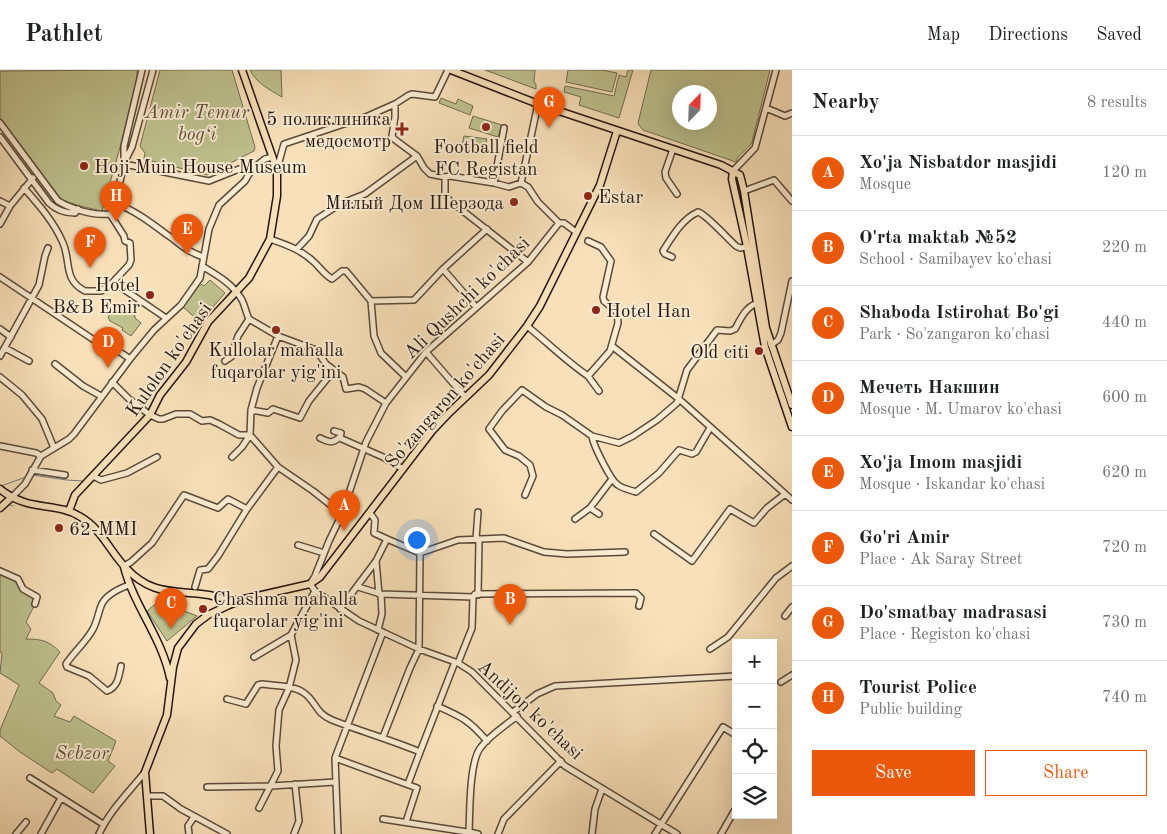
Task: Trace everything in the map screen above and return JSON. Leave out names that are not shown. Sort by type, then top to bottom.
[{"type":"main road","points":[[449,70],[538,104],[673,149],[740,175],[766,328],[792,405]]},
{"type":"main road","name":"Kulolon ko'chasi","points":[[69,511],[75,495],[148,413],[186,362],[208,322],[249,278],[270,239],[277,196],[277,170],[242,71]]},
{"type":"main road","name":"So'zangaron ko'chasi","points":[[310,584],[320,577],[432,431],[488,375],[527,326],[540,306],[600,185],[617,131]]},
{"type":"main road","points":[[733,171],[732,179],[747,247],[765,347],[792,427]]},
{"type":"main road","points":[[0,489],[24,502],[77,514],[92,524],[124,566],[150,587],[226,600],[244,599]]},
{"type":"main road","points":[[0,508],[12,497]]},
{"type":"main road","points":[[124,566],[129,585],[167,663],[171,683]]},
{"type":"main road","points":[[129,585],[132,580],[138,579]]},
{"type":"main road","points":[[150,834],[145,772],[165,720],[175,656],[178,648],[194,626],[208,615],[244,599],[310,584]]},
{"type":"main road","points":[[210,596],[216,598],[220,603],[220,608],[216,612]]},
{"type":"main road","points":[[157,642],[169,653],[178,648]]},
{"type":"street","points":[[124,164],[124,146],[142,70]]},
{"type":"street","points":[[110,214],[115,203],[124,164],[132,147],[153,70]]},
{"type":"street","points":[[277,170],[284,144],[368,116],[412,94],[435,97],[449,70]]},
{"type":"street","points":[[733,171],[755,148],[776,70]]},
{"type":"street","points":[[395,104],[392,136],[417,156],[427,172],[445,177],[450,176],[509,187],[521,183]]},
{"type":"street","points":[[521,183],[538,104]]},
{"type":"street","points":[[766,108],[785,116],[792,113]]},
{"type":"street","points":[[0,123],[58,201],[78,209],[110,214]]},
{"type":"street","points":[[494,183],[504,128]]},
{"type":"street","points":[[0,137],[49,204],[57,210],[75,213],[78,209]]},
{"type":"street","points":[[673,149],[665,172],[666,178],[677,194]]},
{"type":"street","points":[[297,248],[309,236],[317,219],[340,204],[365,194],[417,156]]},
{"type":"street","points":[[12,497],[24,487],[41,456],[74,434],[130,359],[154,330],[181,304],[200,278],[209,229],[219,205],[245,181],[252,168],[265,159],[272,157]]},
{"type":"street","points":[[124,164],[209,181],[240,169],[252,168]]},
{"type":"street","points":[[771,172],[774,180],[792,201]]},
{"type":"street","points":[[0,224],[10,206],[31,180],[38,175]]},
{"type":"street","points":[[445,177],[445,194],[449,200],[528,262]]},
{"type":"street","points":[[744,191],[774,180]]},
{"type":"street","points":[[521,183],[528,188],[538,202],[559,223],[564,223],[576,232]]},
{"type":"street","points":[[24,188],[47,214],[64,245],[70,278],[85,292],[100,291],[113,282],[129,265],[131,260],[130,243],[126,241],[110,214]]},
{"type":"street","points":[[0,201],[10,206]]},
{"type":"street","points":[[115,203],[138,214],[188,251],[203,257]]},
{"type":"street","points":[[672,257],[663,251],[679,228],[698,212],[705,215],[711,224],[736,246],[740,248],[747,247]]},
{"type":"street","name":"Ali Qushchi ko'chasi","points":[[310,584],[342,514],[364,449],[386,403],[426,352],[528,262],[559,223]]},
{"type":"street","points":[[371,301],[414,300],[443,269],[487,229]]},
{"type":"street","points":[[270,239],[297,248],[330,278],[334,278],[342,271],[346,271],[371,301],[374,336],[381,353],[406,377]]},
{"type":"street","points":[[588,241],[601,247],[611,261],[603,297],[604,301],[618,312],[618,323],[612,346],[588,376]]},
{"type":"street","points":[[0,356],[40,285],[48,248]]},
{"type":"street","points":[[202,266],[221,277],[237,293],[243,301],[249,319],[278,336],[316,350],[326,364],[342,377],[346,389],[359,387],[365,389],[386,403]]},
{"type":"street","points":[[443,269],[476,308]]},
{"type":"street","points":[[0,277],[98,342],[130,359]]},
{"type":"street","points":[[772,345],[782,333],[792,281]]},
{"type":"street","points":[[113,282],[166,318]]},
{"type":"street","points":[[524,494],[533,476],[530,465],[519,456],[505,450],[489,430],[502,411],[522,390],[546,407],[562,414],[592,436],[619,444],[657,420],[679,400],[687,370],[717,330],[730,331],[735,329],[744,312],[757,303]]},
{"type":"street","points":[[225,361],[231,357],[238,336],[249,319]]},
{"type":"street","points":[[527,326],[557,350],[567,361],[588,376],[599,391]]},
{"type":"street","points":[[0,330],[11,337]]},
{"type":"street","points":[[232,457],[250,435],[251,410],[256,388],[278,336]]},
{"type":"street","points":[[612,346],[679,400],[792,500]]},
{"type":"street","points":[[5,348],[29,360]]},
{"type":"street","points":[[426,352],[465,397]]},
{"type":"street","points":[[55,364],[83,386],[101,396]]},
{"type":"street","points":[[251,410],[268,413],[273,408],[300,418],[309,401],[334,370]]},
{"type":"street","points":[[0,377],[22,395],[42,419],[54,448]]},
{"type":"street","points":[[112,382],[129,399],[148,413],[163,419],[176,414],[190,414],[202,420],[210,420],[239,434],[250,435],[278,467],[313,490],[342,514]]},
{"type":"street","points":[[592,436],[594,446],[612,479],[619,486],[636,492],[641,490],[659,473],[679,450],[692,454],[696,452],[710,428]]},
{"type":"street","points":[[334,430],[340,433],[340,438]]},
{"type":"street","points":[[320,438],[334,442],[340,438]]},
{"type":"street","points":[[340,438],[403,468]]},
{"type":"street","points":[[0,446],[31,452],[41,456]]},
{"type":"street","points":[[93,476],[101,480],[127,473],[156,457]]},
{"type":"street","points":[[195,587],[200,570],[208,569],[218,556],[246,509],[278,467]]},
{"type":"street","points":[[30,474],[65,475]]},
{"type":"street","points":[[575,519],[590,508],[612,479]]},
{"type":"street","points":[[654,534],[692,561],[730,508],[754,523],[767,508],[785,494]]},
{"type":"street","points":[[124,566],[132,562],[152,542],[184,496],[218,508],[228,500],[246,509]]},
{"type":"street","points":[[590,508],[599,514]]},
{"type":"street","points":[[408,784],[437,706],[472,628],[476,596],[478,512]]},
{"type":"street","points":[[370,513],[375,520],[374,533],[420,553],[458,540],[504,538],[544,552],[567,554],[625,552]]},
{"type":"street","points":[[340,609],[376,561],[387,539]]},
{"type":"street","points":[[298,545],[324,553]]},
{"type":"street","points":[[383,737],[419,649],[420,553]]},
{"type":"street","points":[[338,834],[335,758],[380,631],[382,614],[376,561]]},
{"type":"street","points":[[710,649],[728,637],[776,578],[792,566]]},
{"type":"street","points":[[0,571],[18,579],[23,589],[38,597],[35,604]]},
{"type":"street","name":"Andijon ko'chasi","points":[[310,584],[315,591],[340,609],[380,631],[419,649],[457,662],[472,672],[565,766],[677,834]]},
{"type":"street","points":[[121,666],[117,684],[108,690],[89,676],[68,668],[66,664],[94,627],[103,601],[115,591],[129,585]]},
{"type":"street","points":[[358,587],[380,594],[419,596],[636,593],[641,598],[639,606]]},
{"type":"street","points":[[254,657],[291,635],[315,591]]},
{"type":"street","points":[[785,616],[792,607]]},
{"type":"street","points":[[259,808],[278,772],[276,746],[279,710],[289,688],[296,660],[291,635]]},
{"type":"street","points":[[781,682],[792,675]]},
{"type":"street","points":[[468,833],[475,755],[487,741],[537,694],[555,686],[732,676]]},
{"type":"street","points":[[227,699],[246,704],[258,685],[262,684],[289,688],[303,692],[322,715],[420,752]]},
{"type":"street","points":[[437,706],[471,723],[487,741]]},
{"type":"street","points":[[655,834],[723,727],[732,732]]},
{"type":"street","points":[[335,758],[417,788],[406,822]]},
{"type":"street","points":[[498,834],[504,819],[561,761]]},
{"type":"street","points":[[99,834],[116,806],[145,772]]},
{"type":"street","points":[[30,778],[104,824]]},
{"type":"street","points":[[207,787],[335,782]]},
{"type":"street","points":[[294,834],[299,821],[295,784]]},
{"type":"street","points":[[592,834],[595,809],[602,788]]},
{"type":"street","points":[[147,796],[163,796],[194,816],[228,834]]},
{"type":"street","points":[[41,834],[61,798]]},
{"type":"street","points":[[721,834],[732,815]]},
{"type":"street","points":[[189,834],[188,826],[194,816]]},
{"type":"street","points":[[383,818],[483,834]]},
{"type":"street","points":[[16,834],[26,822]]},
{"type":"green space","points":[[137,70],[130,112],[102,211],[61,200],[0,118],[0,71]]},
{"type":"green space","name":"Amir Temur bog‘i","points":[[160,70],[232,70],[255,147],[254,151],[207,175],[144,159],[145,153],[140,146]]},
{"type":"green space","points":[[250,70],[281,70],[282,97],[268,89]]},
{"type":"green space","points":[[485,70],[535,70],[534,82],[536,89]]},
{"type":"green space","points":[[568,70],[602,70],[617,73],[612,92],[566,82]]},
{"type":"green space","points":[[628,70],[633,70],[619,118],[579,105],[581,97],[564,92],[565,86],[614,96],[619,75],[626,77]]},
{"type":"green space","points":[[651,70],[770,70],[752,142],[736,162],[643,130],[638,124]]},
{"type":"green space","points":[[441,98],[456,104],[458,99],[473,106],[470,115],[439,103]]},
{"type":"green space","name":"Football field FC Registan","points":[[473,116],[502,125],[498,137],[469,128]]},
{"type":"green space","points":[[464,136],[487,139],[483,153],[462,145]]},
{"type":"green space","points":[[210,280],[225,293],[200,322],[182,306],[199,283],[204,286]]},
{"type":"green space","points":[[116,304],[119,304],[135,316],[141,323],[131,336],[122,330],[123,328],[110,321],[108,317]]},
{"type":"green space","name":"Sebzor","points":[[0,571],[18,578],[21,591],[38,598],[26,622],[31,629],[26,639],[45,641],[60,652],[39,683],[53,693],[56,701],[61,705],[54,716],[70,722],[74,716],[116,741],[108,761],[115,766],[93,793],[57,769],[52,773],[0,736],[0,730],[19,685],[0,673],[2,653],[0,652]]},
{"type":"green space","points":[[159,601],[197,616],[167,641],[147,611]]},
{"type":"waterway","points":[[206,320],[231,291]]},
{"type":"waterway","points":[[183,361],[204,323]]},
{"type":"waterway","points":[[148,410],[156,396]]},
{"type":"waterway","points":[[32,475],[83,481],[121,441]]},
{"type":"waterway","points":[[1,486],[26,477]]},
{"type":"place","name":"Football field FC Registan","points":[[486,127]]},
{"type":"place","name":"Do'smatbay madrasasi","points":[[549,128]]},
{"type":"place","name":"5 поликлиника медосмотр","points":[[402,129]]},
{"type":"place","name":"Hoji Muin House Museum","points":[[84,166]]},
{"type":"place","name":"Estar","points":[[588,196]]},
{"type":"place","name":"Милый Дом Шерзода","points":[[514,202]]},
{"type":"place","name":"Tourist Police","points":[[116,222]]},
{"type":"place","name":"Xo'ja Imom masjidi","points":[[187,255]]},
{"type":"place","name":"Go'ri Amir","points":[[90,268]]},
{"type":"place","name":"Hotel B&B Emir","points":[[150,295]]},
{"type":"place","name":"Hotel Han","points":[[596,310]]},
{"type":"place","name":"Kullolar mahalla fuqarolar yig'ini","points":[[276,330]]},
{"type":"place","name":"Old citi","points":[[759,351]]},
{"type":"place","name":"Мечеть Накшин","points":[[108,368]]},
{"type":"place","name":"62-MMI","points":[[59,528]]},
{"type":"place","name":"Xo'ja Nisbatdor masjidi","points":[[344,531]]},
{"type":"place","name":"Chashma mahalla fuqarolar yig'ini","points":[[203,609]]},
{"type":"place","name":"O'rta maktab №52","points":[[510,625]]},
{"type":"place","name":"Shaboda Istirohat Bo'gi","points":[[171,629]]}]
